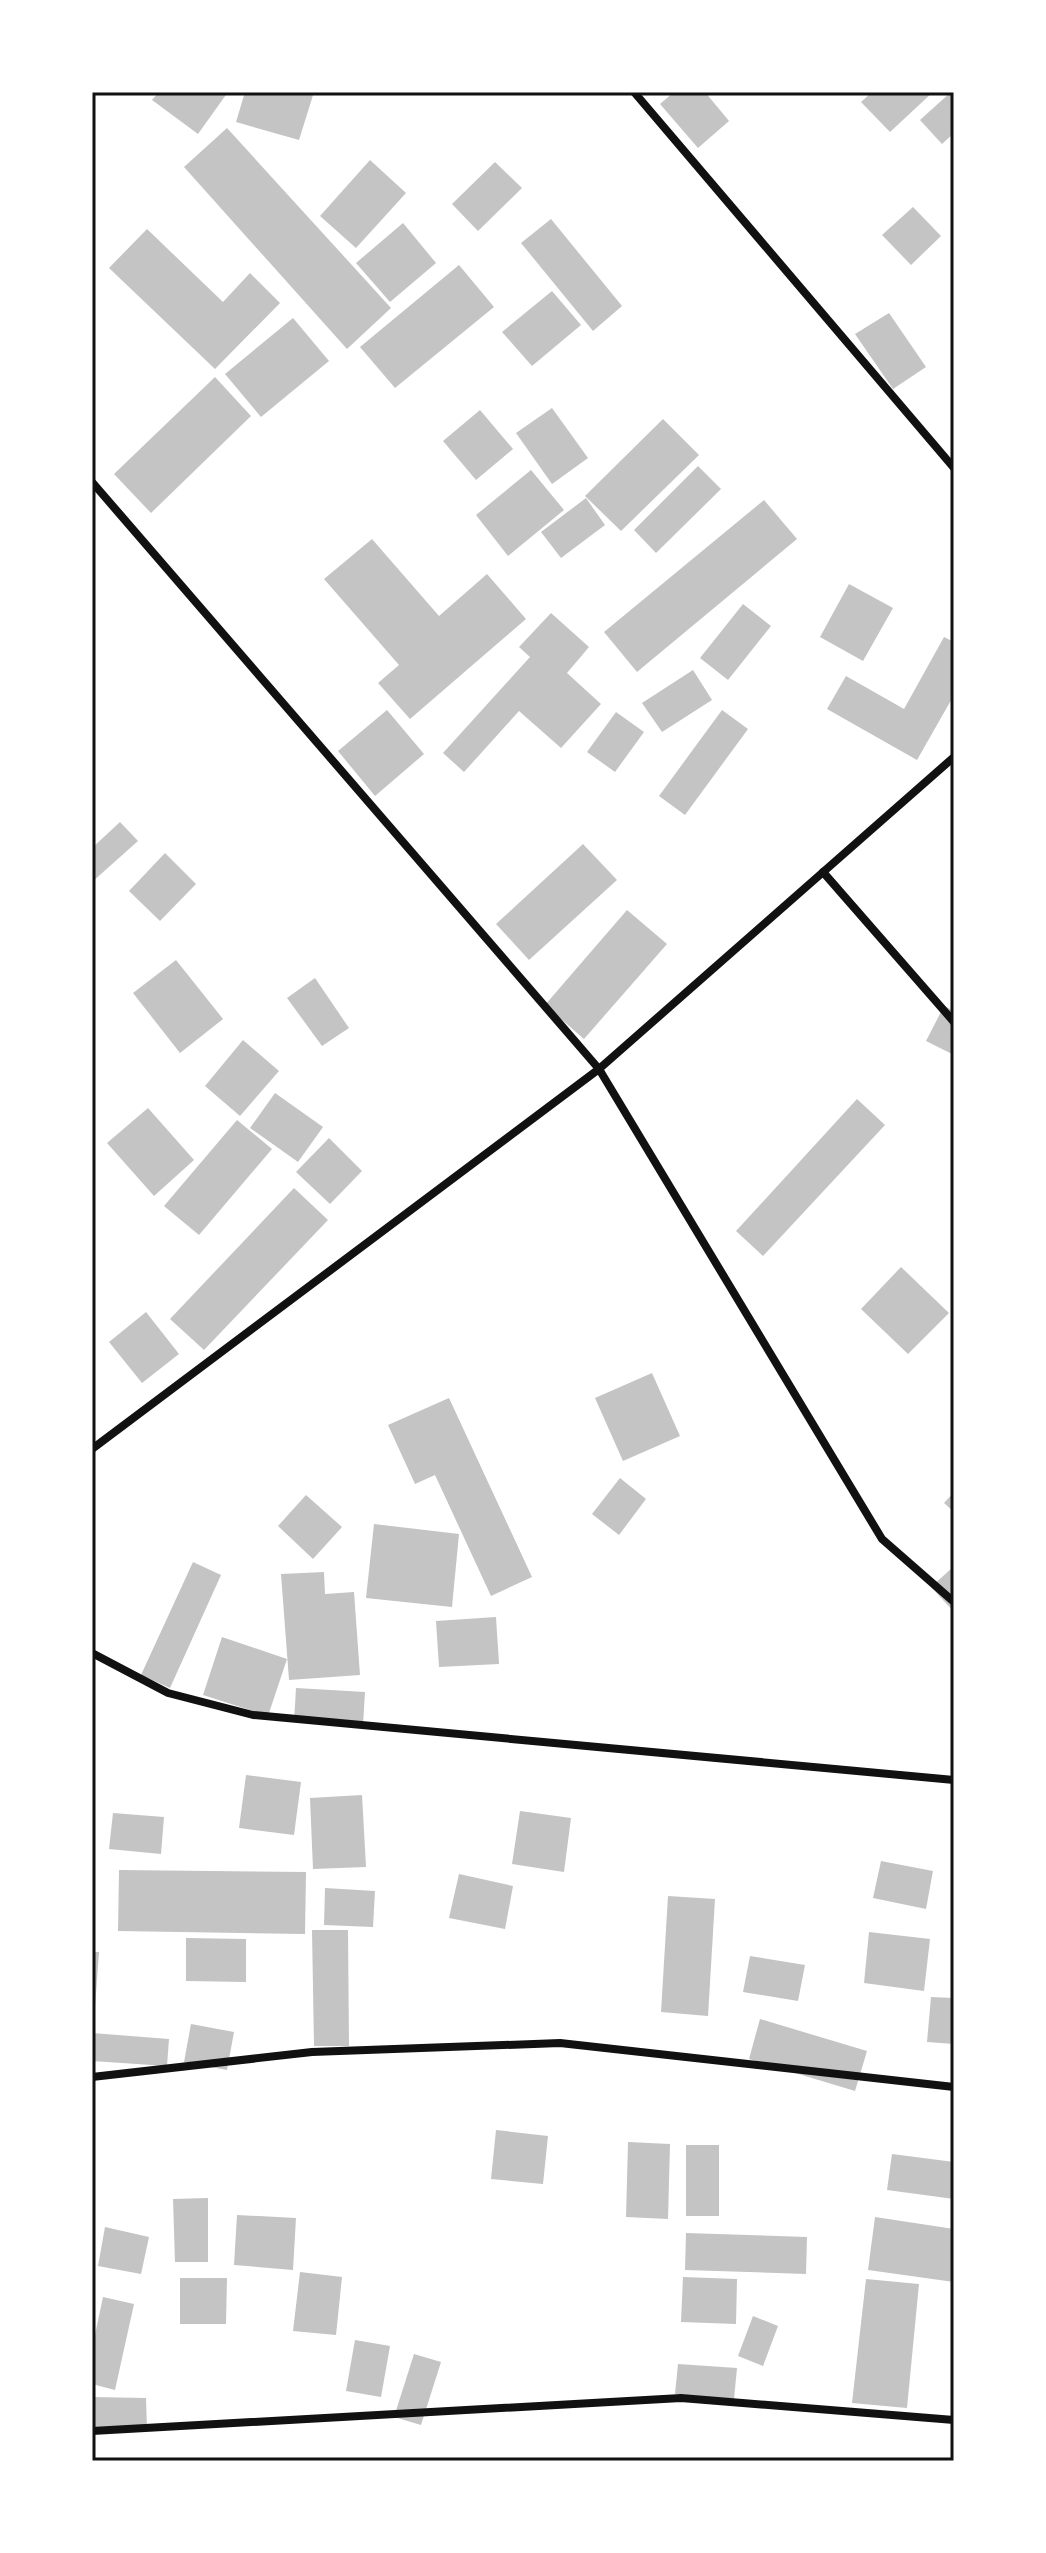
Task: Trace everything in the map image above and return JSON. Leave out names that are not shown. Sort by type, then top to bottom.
[{"type":"street","points":[[634,92],[954,468]]},
{"type":"street","points":[[92,482],[599,1069],[882,1539],[954,1602]]},
{"type":"street","points":[[92,1449],[599,1069],[954,757]]},
{"type":"street","points":[[823,872],[954,1022]]},
{"type":"street","points":[[92,1653],[168,1693],[253,1715],[954,1780]]},
{"type":"street","points":[[92,2077],[312,2052],[560,2043],[954,2087]]},
{"type":"street","points":[[92,2431],[681,2398],[954,2420]]},
{"type":"building","points":[[159,92],[228,92],[198,134],[152,100]]},
{"type":"building","points":[[245,92],[314,92],[299,140],[236,122]]},
{"type":"building","points":[[674,92],[705,92],[729,121],[698,148],[660,104]]},
{"type":"building","points":[[872,92],[933,92],[890,132],[861,102]]},
{"type":"building","points":[[954,92],[954,133],[942,144],[920,120]]},
{"type":"building","points":[[227,128],[391,308],[347,349],[184,167]]},
{"type":"building","points":[[370,160],[406,193],[356,248],[320,216]]},
{"type":"building","points":[[495,162],[522,188],[478,231],[452,204]]},
{"type":"building","points":[[913,207],[941,236],[911,265],[882,235]]},
{"type":"building","points":[[551,219],[622,306],[593,331],[521,243]]},
{"type":"building","points":[[403,223],[436,263],[390,302],[356,263]]},
{"type":"building","points":[[147,229],[223,302],[250,273],[280,303],[215,369],[109,268]]},
{"type":"building","points":[[459,265],[494,307],[395,388],[360,347]]},
{"type":"building","points":[[552,291],[581,325],[532,366],[502,332]]},
{"type":"building","points":[[889,313],[926,367],[893,389],[855,334]]},
{"type":"building","points":[[293,318],[329,361],[261,417],[225,374]]},
{"type":"building","points":[[215,377],[251,416],[151,513],[114,474]]},
{"type":"building","points":[[552,408],[588,458],[552,484],[516,433]]},
{"type":"building","points":[[480,410],[513,449],[476,480],[443,441]]},
{"type":"building","points":[[663,419],[699,455],[621,531],[585,496]]},
{"type":"building","points":[[698,466],[721,489],[656,553],[634,530]]},
{"type":"building","points":[[531,470],[564,510],[508,556],[476,515]]},
{"type":"building","points":[[586,498],[605,525],[561,558],[541,532]]},
{"type":"building","points":[[764,500],[797,539],[637,672],[604,632]]},
{"type":"building","points":[[372,539],[439,616],[487,574],[526,619],[410,719],[378,683],[399,665],[324,579]]},
{"type":"building","points":[[849,584],[893,608],[863,661],[820,637]]},
{"type":"building","points":[[743,604],[771,626],[728,680],[700,658]]},
{"type":"building","points":[[551,613],[589,647],[567,673],[601,704],[561,748],[519,711],[464,772],[443,753],[530,657],[519,647]]},
{"type":"building","points":[[944,637],[954,642],[954,695],[917,760],[827,709],[846,676],[904,709]]},
{"type":"building","points":[[693,670],[712,700],[662,732],[642,703]]},
{"type":"building","points":[[387,710],[424,754],[375,796],[338,751]]},
{"type":"building","points":[[722,710],[748,729],[685,815],[659,796]]},
{"type":"building","points":[[616,712],[644,732],[615,772],[587,752]]},
{"type":"building","points":[[120,822],[138,841],[92,882],[92,848]]},
{"type":"building","points":[[583,844],[617,880],[529,960],[496,924]]},
{"type":"building","points":[[165,853],[196,884],[160,921],[129,891]]},
{"type":"building","points":[[627,910],[667,944],[584,1039],[545,1005]]},
{"type":"building","points":[[176,960],[223,1019],[180,1053],[133,993]]},
{"type":"building","points":[[315,978],[349,1028],[322,1046],[287,998]]},
{"type":"building","points":[[944,1006],[954,1011],[954,1055],[926,1041]]},
{"type":"building","points":[[243,1040],[279,1071],[240,1116],[205,1086]]},
{"type":"building","points":[[275,1093],[323,1127],[298,1162],[250,1128]]},
{"type":"building","points":[[857,1099],[885,1125],[763,1256],[736,1231]]},
{"type":"building","points":[[148,1108],[194,1160],[154,1196],[107,1143]]},
{"type":"building","points":[[237,1120],[272,1149],[199,1235],[164,1206]]},
{"type":"building","points":[[329,1138],[362,1171],[330,1204],[296,1172]]},
{"type":"building","points":[[294,1188],[328,1220],[204,1350],[170,1319]]},
{"type":"building","points":[[901,1267],[949,1313],[908,1354],[861,1309]]},
{"type":"building","points":[[146,1312],[179,1354],[142,1383],[109,1342]]},
{"type":"building","points":[[652,1373],[680,1436],[623,1461],[595,1398]]},
{"type":"building","points":[[449,1398],[532,1577],[491,1596],[435,1475],[415,1484],[388,1425]]},
{"type":"building","points":[[620,1478],[646,1499],[619,1535],[592,1514]]},
{"type":"building","points":[[954,1492],[954,1512],[944,1503]]},
{"type":"building","points":[[306,1495],[342,1527],[313,1559],[278,1526]]},
{"type":"building","points":[[374,1524],[459,1534],[452,1607],[366,1598]]},
{"type":"building","points":[[193,1562],[221,1575],[170,1688],[141,1675]]},
{"type":"building","points":[[952,1568],[954,1571],[954,1612],[931,1587]]},
{"type":"building","points":[[324,1572],[325,1594],[354,1592],[360,1675],[289,1680],[281,1574]]},
{"type":"building","points":[[496,1617],[499,1664],[439,1667],[436,1621]]},
{"type":"building","points":[[222,1637],[287,1659],[268,1716],[203,1695]]},
{"type":"building","points":[[296,1688],[365,1692],[363,1725],[294,1722]]},
{"type":"building","points":[[246,1775],[301,1782],[294,1835],[239,1828]]},
{"type":"building","points":[[362,1795],[366,1867],[313,1869],[310,1798]]},
{"type":"building","points":[[520,1811],[571,1818],[564,1872],[512,1864]]},
{"type":"building","points":[[113,1813],[164,1817],[161,1854],[109,1849]]},
{"type":"building","points":[[881,1861],[933,1871],[926,1909],[873,1898]]},
{"type":"building","points":[[119,1870],[306,1872],[305,1934],[118,1931]]},
{"type":"building","points":[[459,1874],[513,1886],[505,1929],[449,1918]]},
{"type":"building","points":[[325,1888],[375,1891],[373,1927],[324,1925]]},
{"type":"building","points":[[668,1896],[715,1899],[708,2016],[661,2012]]},
{"type":"building","points":[[312,1930],[348,1930],[349,2046],[314,2046]]},
{"type":"building","points":[[869,1932],[930,1939],[924,1991],[864,1983]]},
{"type":"building","points":[[186,1938],[246,1939],[246,1982],[186,1981]]},
{"type":"building","points":[[92,1952],[99,1952],[94,2021],[92,2021]]},
{"type":"building","points":[[750,1956],[805,1965],[798,2001],[743,1992]]},
{"type":"building","points":[[931,1997],[954,1998],[954,2044],[927,2042]]},
{"type":"building","points":[[760,2019],[867,2051],[855,2091],[749,2059]]},
{"type":"building","points":[[191,2024],[234,2032],[227,2070],[184,2062]]},
{"type":"building","points":[[92,2033],[169,2039],[167,2066],[92,2061]]},
{"type":"building","points":[[496,2130],[548,2136],[543,2184],[491,2179]]},
{"type":"building","points":[[628,2142],[670,2144],[668,2219],[626,2217]]},
{"type":"building","points":[[686,2145],[719,2145],[719,2216],[686,2216]]},
{"type":"building","points":[[892,2154],[954,2162],[954,2199],[887,2190]]},
{"type":"building","points":[[208,2198],[208,2262],[175,2262],[173,2199]]},
{"type":"building","points":[[237,2215],[296,2218],[293,2270],[234,2265]]},
{"type":"building","points":[[875,2217],[954,2229],[954,2282],[868,2270]]},
{"type":"building","points":[[105,2227],[149,2237],[141,2274],[98,2266]]},
{"type":"building","points":[[686,2233],[807,2237],[806,2274],[685,2270]]},
{"type":"building","points":[[300,2272],[342,2277],[336,2335],[293,2331]]},
{"type":"building","points":[[683,2277],[737,2279],[736,2324],[681,2322]]},
{"type":"building","points":[[180,2278],[227,2278],[226,2324],[180,2324]]},
{"type":"building","points":[[866,2279],[919,2284],[907,2408],[852,2403]]},
{"type":"building","points":[[103,2297],[134,2304],[115,2390],[92,2384],[92,2349]]},
{"type":"building","points":[[753,2316],[778,2326],[763,2366],[738,2356]]},
{"type":"building","points":[[355,2340],[390,2346],[381,2397],[346,2391]]},
{"type":"building","points":[[414,2354],[441,2362],[421,2425],[394,2417]]},
{"type":"building","points":[[678,2364],[737,2368],[734,2399],[675,2394]]},
{"type":"building","points":[[92,2397],[146,2398],[147,2430],[92,2429]]}]
